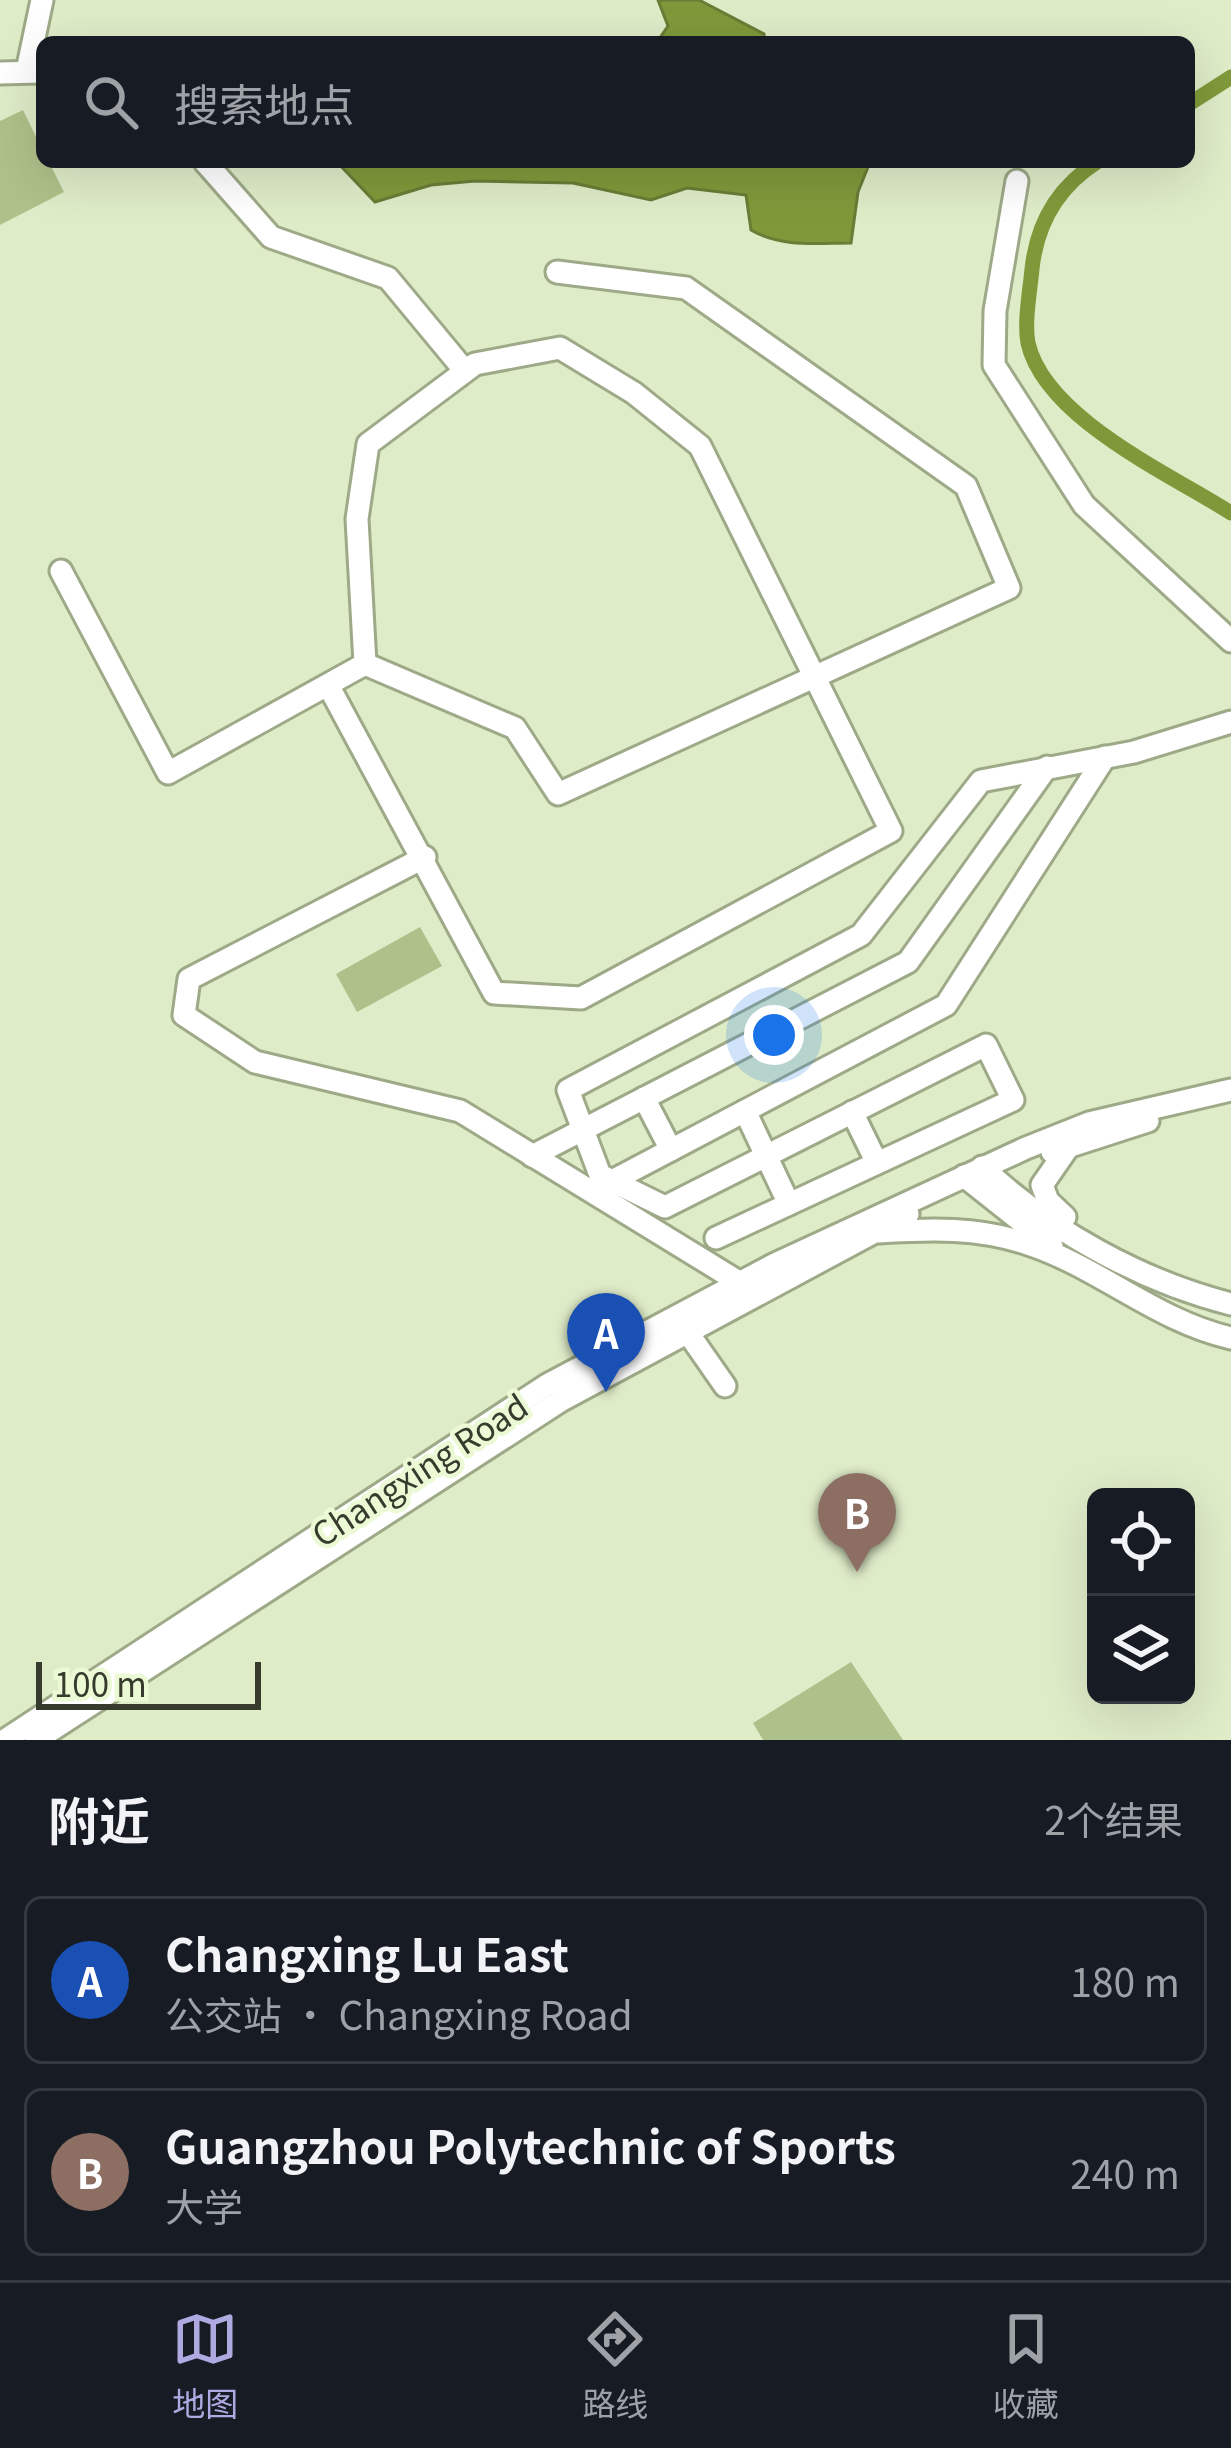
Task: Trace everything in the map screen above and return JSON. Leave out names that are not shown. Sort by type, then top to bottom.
[{"type":"street","points":[[39,36],[42,4]]},
{"type":"street","points":[[0,73],[35,72]]},
{"type":"street","points":[[211,168],[271,237],[388,278],[465,371]]},
{"type":"street","points":[[1017,181],[995,311],[994,365],[1084,505],[1231,641]]},
{"type":"street","points":[[365,664],[515,728],[558,794],[1009,588],[966,486],[686,288],[556,272]]},
{"type":"street","points":[[328,685],[425,856],[494,993],[581,998],[891,831],[700,446],[634,394],[560,349],[475,364],[368,444],[357,519],[365,664]]},
{"type":"street","points":[[61,571],[168,773],[365,664]]},
{"type":"street","points":[[716,1238],[1013,1100],[986,1045],[665,1207],[600,1175],[568,1090],[861,935],[981,781],[1105,757],[1231,722]]},
{"type":"street","points":[[612,1181],[946,1005],[1105,757]]},
{"type":"street","points":[[532,1156],[908,962],[1047,766]]},
{"type":"street","points":[[425,856],[189,979],[184,1015],[255,1062],[460,1111],[748,1288]]},
{"type":"street","points":[[977,1177],[1231,1090]]},
{"type":"street","points":[[977,1177],[1089,1123],[1231,1090]]},
{"type":"street","points":[[644,1098],[671,1150]]},
{"type":"street","points":[[745,1111],[789,1204]]},
{"type":"street","points":[[853,1112],[878,1163]]},
{"type":"street","points":[[1069,1146],[1042,1185],[1048,1201],[1083,1241]]},
{"type":"street","points":[[977,1177],[1083,1241],[1193,1294],[1231,1304]]},
{"type":"street","points":[[977,1177],[1078,1268]]},
{"type":"street","name":"Changxing Road","points":[[36,1740],[483,1450],[748,1288],[879,1232],[977,1177]]},
{"type":"street","name":"Changxing Road","points":[[5,1740],[548,1385],[977,1177]]},
{"type":"street","points":[[879,1232],[985,1232],[1033,1245],[1123,1294],[1231,1338]]},
{"type":"street","points":[[686,1330],[725,1386]]},
{"type":"shaded area","points":[[658,0],[699,0],[764,36],[661,36],[668,26]]},
{"type":"shaded area","points":[[23,110],[36,137],[36,168],[52,168],[64,192],[0,225],[0,121]]},
{"type":"shaded area","points":[[343,168],[868,168],[858,192],[851,243],[787,242],[763,236],[751,230],[746,195],[687,188],[651,200],[573,183],[475,181],[431,185],[375,202]]},
{"type":"shaded area","points":[[420,927],[442,966],[357,1012],[336,974]]},
{"type":"shaded area","points":[[851,1662],[903,1740],[763,1740],[753,1723]]},
{"type":"waterway","points":[[1195,100],[1231,77]]},
{"type":"waterway","points":[[1090,168],[1061,194],[1039,236],[1027,326],[1039,370],[1058,396],[1113,442],[1231,513]]},
{"type":"place","name":"Changxing Lu East","points":[[606,1392]]},
{"type":"place","name":"Guangzhou Polytechnic of Sports","points":[[857,1572]]}]
